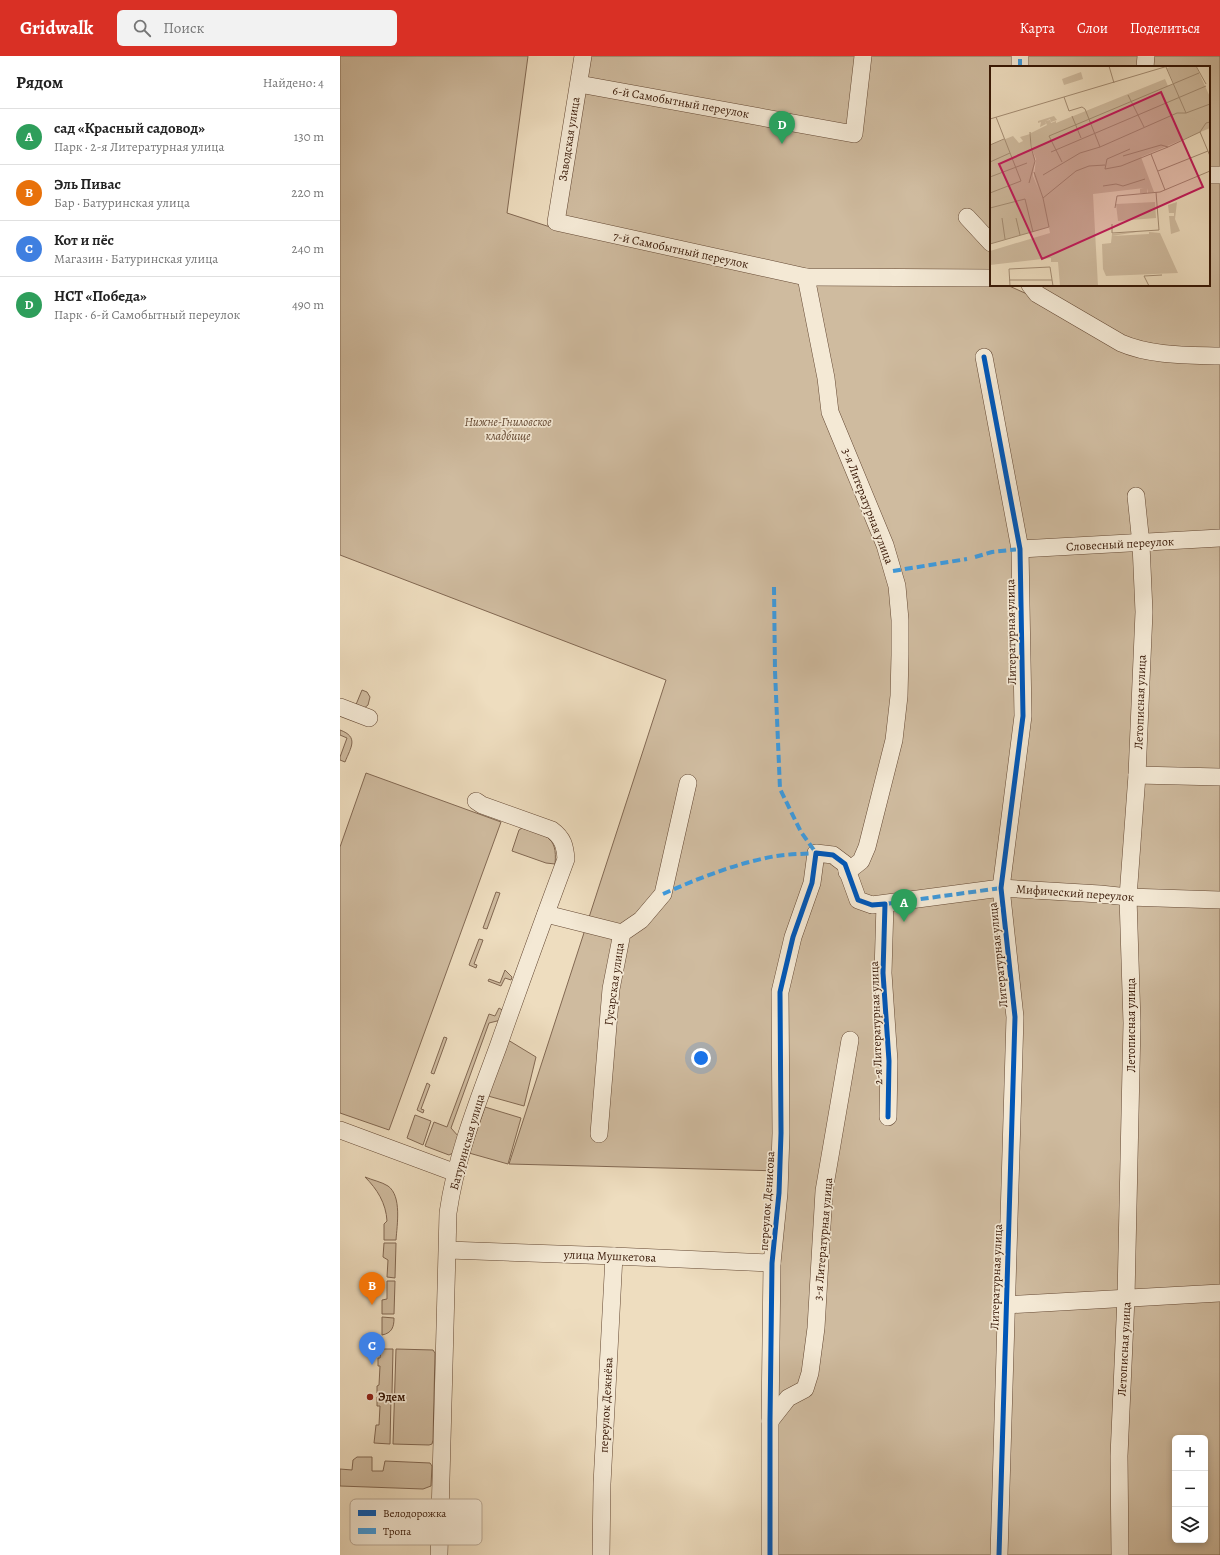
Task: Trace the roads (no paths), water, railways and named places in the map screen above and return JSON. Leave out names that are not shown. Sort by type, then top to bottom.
[{"type":"street","name":"Заводская улица","points":[[556,222],[583,56]]},
{"type":"street","name":"6-й Самобытный переулок","points":[[579,84],[854,134],[863,56]]},
{"type":"street","points":[[1145,66],[1146,56]]},
{"type":"street","points":[[967,217],[990,242]]},
{"type":"street","name":"7-й Самобытный переулок","points":[[556,222],[806,277],[990,278]]},
{"type":"street","name":"3-я Литературная улица","points":[[806,277],[826,378],[830,412],[885,545],[897,586],[900,620],[899,696],[894,740],[867,847],[861,860],[847,872]]},
{"type":"street","points":[[1023,286],[1034,289],[1121,343],[1135,349],[1181,355],[1220,356]]},
{"type":"street","name":"Литературная улица","points":[[984,357],[1020,550],[1023,716],[1001,888],[1014,1017],[999,1555]]},
{"type":"street","name":"Летописная улица","points":[[1120,1555],[1119,1456],[1126,1297],[1132,1023],[1128,897],[1137,775],[1144,612],[1141,544],[1136,496]]},
{"type":"street","name":"Словесный переулок","points":[[1020,550],[1141,544],[1220,538]]},
{"type":"street","points":[[340,708],[369,718]]},
{"type":"street","points":[[1137,775],[1220,777]]},
{"type":"street","name":"Гусарская улица","points":[[599,1134],[611,989],[622,933],[641,920],[662,894],[688,783]]},
{"type":"street","name":"Батуринская улица","points":[[441,1499],[448,1213],[460,1157],[479,1099],[566,859],[564,842],[559,835],[552,830],[482,805],[476,801]]},
{"type":"street","name":"Мифический переулок","points":[[816,853],[833,855],[845,864],[858,900],[872,905],[1001,888],[1084,892],[1128,897],[1220,900]]},
{"type":"street","name":"переулок Денисова","points":[[770,1555],[772,1263],[779,1186],[781,1133],[780,992],[793,937],[812,883],[816,853]]},
{"type":"street","name":"2-я Литературная улица","points":[[885,904],[883,973],[888,1061],[888,1117]]},
{"type":"street","points":[[546,914],[622,933]]},
{"type":"street","name":"3-я Литературная улица","points":[[770,1421],[788,1398],[805,1389],[810,1373],[816,1328],[824,1191],[850,1040]]},
{"type":"street","points":[[340,1130],[456,1173]]},
{"type":"street","name":"улица Мушкетова","points":[[448,1250],[772,1263]]},
{"type":"street","name":"переулок Дежнёва","points":[[601,1555],[602,1484],[614,1256]]},
{"type":"street","points":[[1006,1305],[1126,1297],[1220,1293]]},
{"type":"street","name":"Батуринская улица","points":[[439,1545],[439,1555]]},
{"type":"place","name":"НСТ «Победа»","points":[[782,144]]},
{"type":"place","name":"сад «Красный садовод»","points":[[904,922]]},
{"type":"place","name":"Эль Пивас","points":[[372,1305]]},
{"type":"place","name":"Кот и пёс","points":[[372,1365]]},
{"type":"place","name":"Эдем","points":[[370,1397]]},
{"type":"park label","name":"Нижне-Гниловское кладбище","points":[[508,429]]}]
